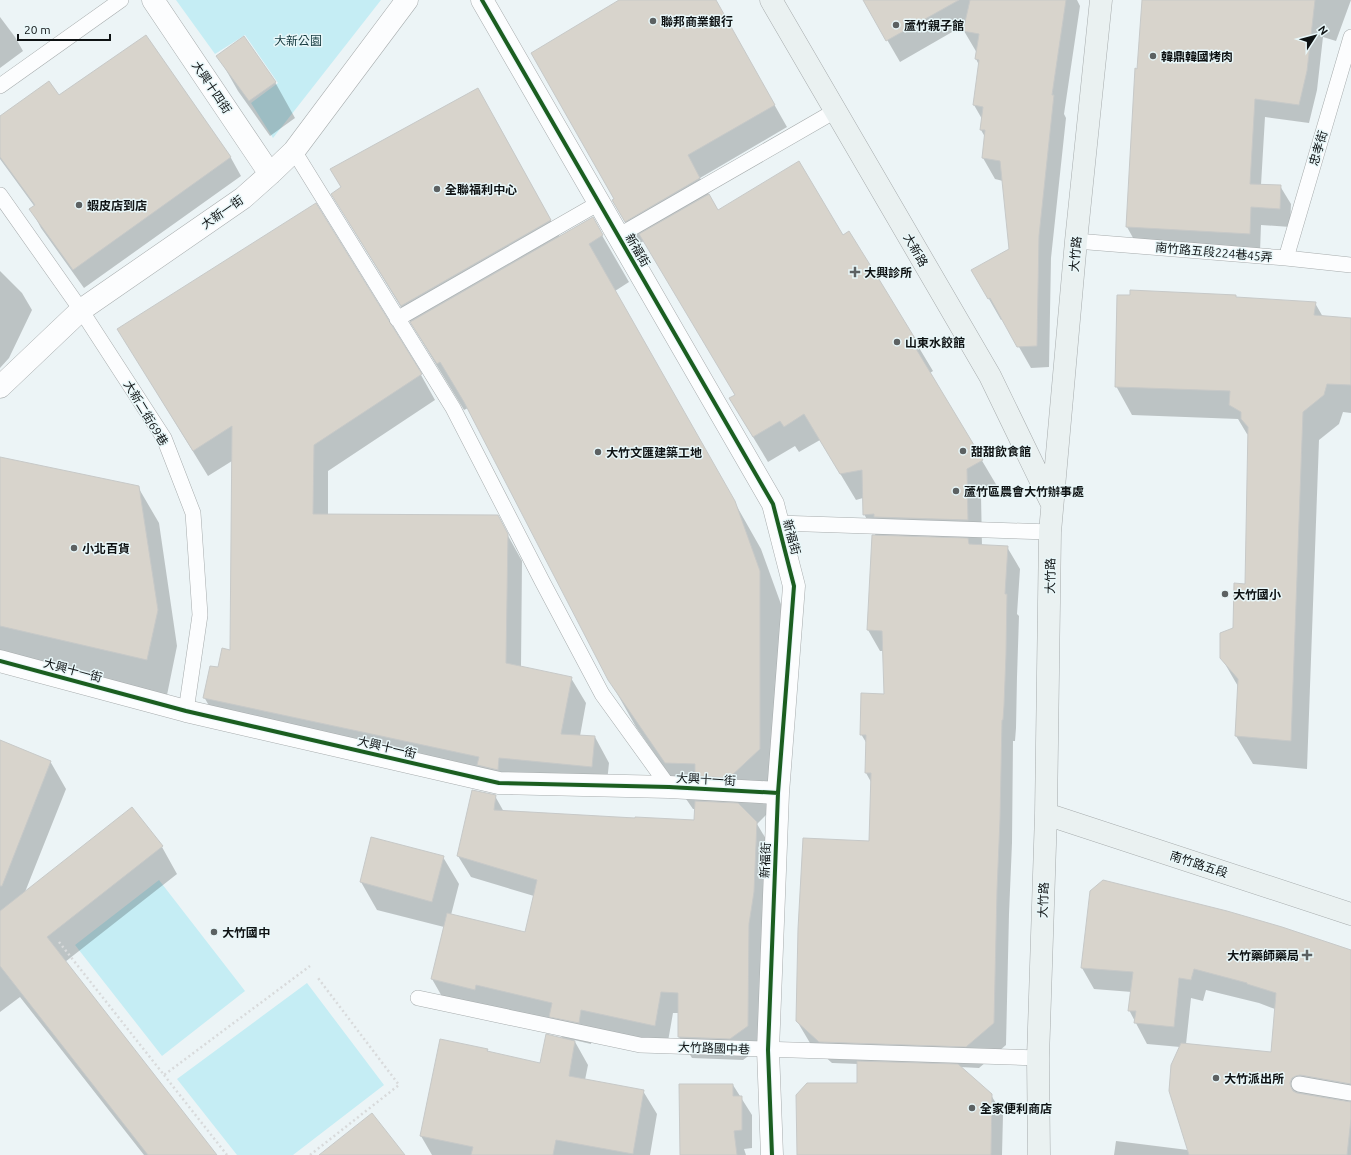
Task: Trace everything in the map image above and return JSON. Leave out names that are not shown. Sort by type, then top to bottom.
[{"type":"main road","name":"大新路","points":[[771,0],[990,376],[1052,504]]},
{"type":"main road","name":"大竹路","points":[[1039,1155],[1038,1058],[1046,814],[1050,532],[1076,241],[1101,0]]},
{"type":"main road","name":"南竹路五段","points":[[1046,814],[1351,914]]},
{"type":"street","name":"大興十四街","points":[[153,0],[270,174]]},
{"type":"street","name":"大新一街","points":[[0,387],[81,310],[243,198],[270,174],[294,151],[407,0]]},
{"type":"street","name":"新福街","points":[[482,0],[773,504],[794,586],[778,793],[768,1050],[772,1155]]},
{"type":"street","name":"大興十一街","points":[[0,661],[186,711],[499,783],[669,787],[778,793]]},
{"type":"lane","points":[[0,86],[121,0]]},
{"type":"lane","name":"忠孝街","points":[[1286,258],[1351,38]]},
{"type":"lane","points":[[618,236],[835,111]]},
{"type":"lane","points":[[294,151],[453,408],[602,694],[669,787]]},
{"type":"lane","name":"大新二街69巷","points":[[0,195],[81,310],[164,438],[193,513],[200,615],[186,711]]},
{"type":"lane","points":[[397,319],[599,203]]},
{"type":"lane","name":"南竹路五段224巷45弄","points":[[1076,241],[1286,258],[1351,265]]},
{"type":"lane","points":[[778,523],[1050,532]]},
{"type":"lane","name":"大竹路國中巷","points":[[418,998],[640,1045],[1038,1058]]},
{"type":"lane","points":[[1298,1084],[1351,1093]]},
{"type":"path","points":[[59,942],[227,1155]]},
{"type":"path","points":[[164,1075],[310,966]]},
{"type":"path","points":[[310,1155],[399,1085],[318,978]]},
{"type":"green space","name":"大新公園","points":[[176,0],[381,0],[273,138],[251,103],[278,83],[245,35],[215,54]]},
{"type":"green space","points":[[159,880],[245,991],[162,1056],[75,945]]},
{"type":"green space","points":[[307,983],[384,1085],[293,1155],[237,1155],[177,1079]]},
{"type":"building","points":[[619,0],[716,0],[775,105],[688,155],[700,178],[625,222],[612,200],[614,199],[531,53]]},
{"type":"building","name":"蘆竹親子館","points":[[863,0],[959,0],[886,41]]},
{"type":"building","points":[[970,0],[1066,0],[1052,95],[1054,95],[1039,236],[1037,346],[1017,347],[990,298],[988,299],[971,270],[1009,249],[1000,161],[982,158],[985,130],[980,130],[983,107],[973,105],[979,60],[975,59],[979,34],[963,31]]},
{"type":"building","points":[[1142,0],[1315,0],[1307,71],[1299,105],[1255,99],[1250,184],[1281,185],[1280,209],[1251,207],[1250,234],[1126,227],[1135,68],[1137,69]]},
{"type":"building","points":[[146,35],[231,157],[73,270],[29,209],[35,205],[0,157],[0,116],[49,81],[59,95]]},
{"type":"building","points":[[244,36],[276,82],[249,101],[216,56]]},
{"type":"building","name":"全聯福利中心","points":[[478,88],[551,220],[401,306],[331,194],[341,187],[330,169]]},
{"type":"building","points":[[799,161],[843,235],[849,231],[877,276],[919,345],[915,347],[983,460],[967,469],[968,520],[874,517],[874,514],[863,515],[862,470],[840,474],[804,414],[784,427],[780,421],[753,437],[729,398],[735,395],[639,234],[709,194],[718,210]]},
{"type":"building","points":[[316,203],[422,374],[314,445],[313,514],[498,515],[508,534],[506,663],[572,677],[561,734],[595,736],[592,767],[499,758],[498,770],[477,765],[479,757],[203,698],[210,666],[218,667],[222,648],[230,650],[232,426],[193,451],[117,329]]},
{"type":"building","name":"大竹文匯建築工地","points":[[593,217],[603,235],[589,244],[735,501],[760,571],[760,749],[729,778],[695,776],[695,764],[665,763],[608,680],[464,402],[440,362],[437,364],[410,322]]},
{"type":"building","points":[[1130,290],[1236,295],[1236,297],[1316,302],[1314,315],[1351,318],[1351,385],[1327,384],[1324,395],[1303,412],[1291,741],[1235,736],[1238,679],[1220,658],[1220,633],[1233,628],[1234,583],[1245,584],[1248,427],[1241,419],[1241,412],[1229,405],[1230,391],[1115,387],[1117,295],[1130,295]]},
{"type":"building","name":"小北百貨","points":[[0,457],[139,486],[158,610],[147,660],[0,626]]},
{"type":"building","points":[[872,535],[968,538],[969,544],[1008,546],[1005,594],[1007,594],[1006,655],[1002,720],[994,1023],[966,1047],[819,1042],[796,1021],[798,929],[803,838],[869,841],[871,773],[865,773],[866,735],[860,735],[861,693],[884,694],[882,631],[867,630]]},
{"type":"building","points":[[0,740],[51,761],[2,886],[0,886]]},
{"type":"building","points":[[472,790],[496,795],[494,810],[635,818],[694,820],[695,801],[738,803],[757,822],[754,892],[749,924],[748,1026],[730,1039],[678,1037],[678,993],[661,992],[655,1026],[581,1010],[579,1023],[549,1017],[552,1003],[476,985],[475,990],[431,979],[447,913],[525,932],[537,880],[457,856]]},
{"type":"building","points":[[132,807],[163,846],[47,937],[217,1155],[148,1155],[0,966],[0,911]]},
{"type":"building","points":[[371,837],[444,856],[432,902],[360,882]]},
{"type":"building","points":[[1103,880],[1227,911],[1282,927],[1351,950],[1351,1084],[1300,1075],[1292,1078],[1290,1083],[1293,1091],[1297,1093],[1351,1102],[1351,1119],[1347,1155],[1189,1155],[1169,1091],[1171,1065],[1181,1043],[1271,1052],[1276,993],[1247,983],[1194,969],[1191,980],[1179,978],[1174,1027],[1134,1023],[1136,1011],[1128,1011],[1133,972],[1081,968],[1090,891]]},
{"type":"building","points":[[546,1034],[575,1041],[569,1076],[644,1090],[633,1154],[556,1140],[553,1155],[471,1155],[473,1147],[420,1136],[440,1039],[488,1049],[487,1051],[540,1063]]},
{"type":"building","points":[[857,1061],[958,1064],[992,1094],[991,1155],[797,1155],[796,1095],[807,1083],[857,1083]]},
{"type":"building","points":[[679,1084],[733,1084],[733,1096],[742,1096],[742,1130],[734,1131],[737,1155],[680,1155]]},
{"type":"building","points":[[372,1113],[405,1155],[319,1155]]},
{"type":"cycle path","points":[[482,0],[773,504],[794,586],[778,793],[768,1050],[772,1155]]},
{"type":"cycle path","points":[[0,661],[186,711],[499,783],[669,787],[778,793]]},
{"type":"place","name":"聯邦商業銀行","points":[[653,21]]},
{"type":"place","name":"蘆竹親子館","points":[[896,25]]},
{"type":"place","name":"韓鼎韓國烤肉","points":[[1153,56]]},
{"type":"place","name":"全聯福利中心","points":[[437,189]]},
{"type":"place","name":"蝦皮店到店","points":[[79,205]]},
{"type":"place","name":"大興診所","points":[[855,272]]},
{"type":"place","name":"山東水餃館","points":[[897,342]]},
{"type":"place","name":"甜甜飲食館","points":[[963,451]]},
{"type":"place","name":"大竹文匯建築工地","points":[[598,452]]},
{"type":"place","name":"蘆竹區農會大竹辦事處","points":[[956,491]]},
{"type":"place","name":"小北百貨","points":[[74,548]]},
{"type":"place","name":"大竹國小","points":[[1225,594]]},
{"type":"place","name":"大竹國中","points":[[214,932]]},
{"type":"place","name":"大竹藥師藥局","points":[[1307,955]]},
{"type":"place","name":"大竹派出所","points":[[1216,1078]]},
{"type":"place","name":"全家便利商店","points":[[972,1108]]}]
